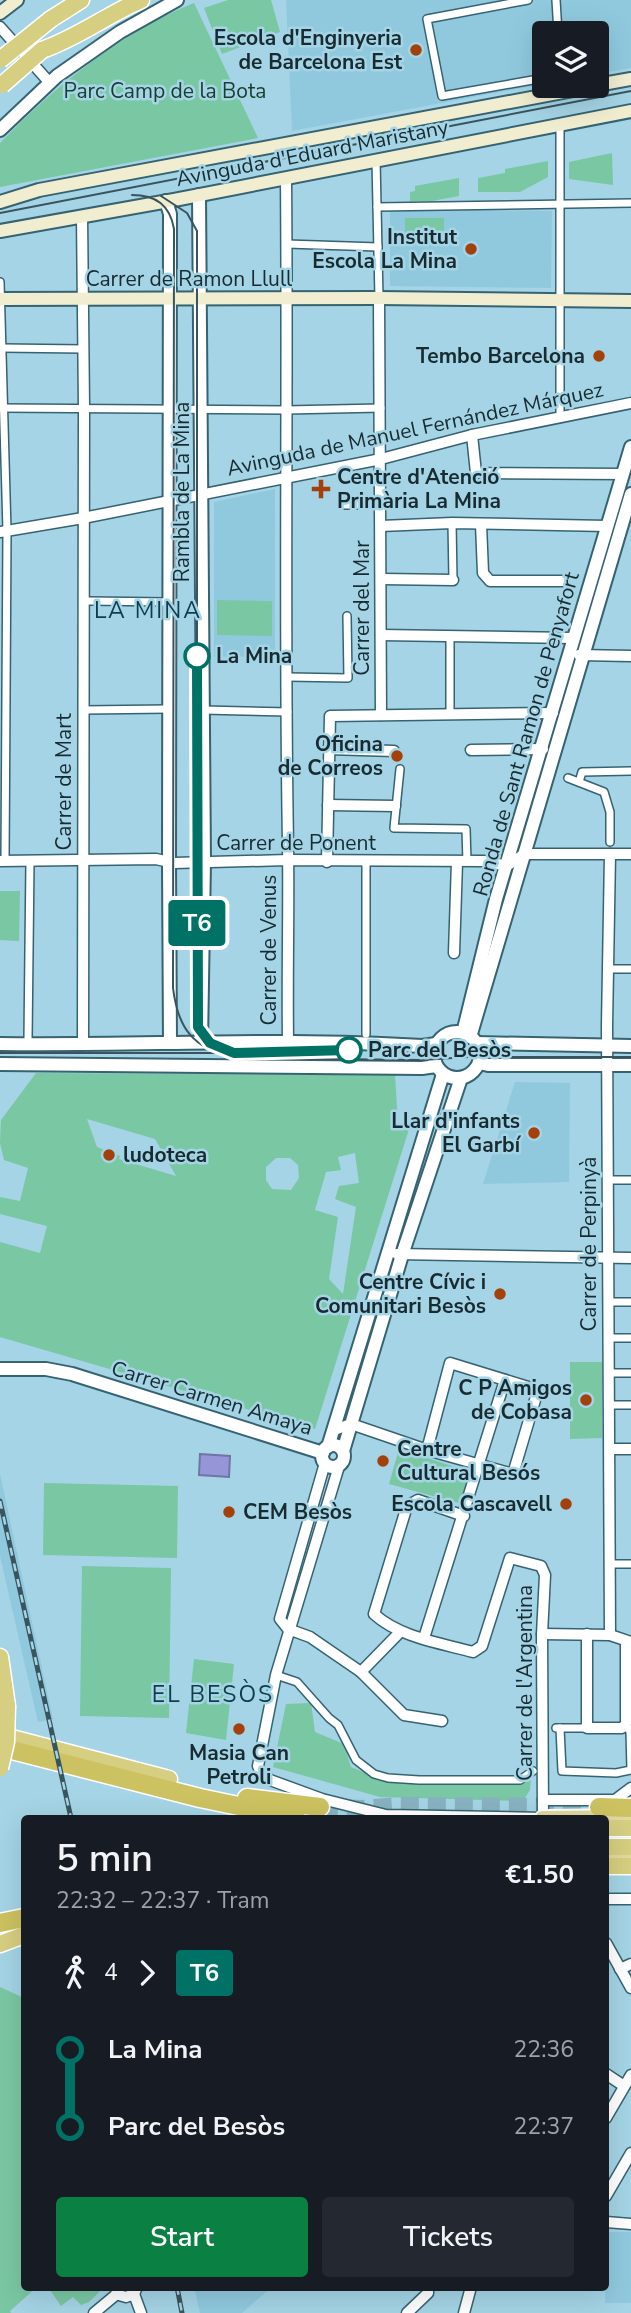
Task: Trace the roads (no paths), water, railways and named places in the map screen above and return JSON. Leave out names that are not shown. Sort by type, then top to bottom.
[{"type":"highway","points":[[0,60],[51,19],[81,0]]},
{"type":"highway","points":[[1,86],[42,50],[116,0]]},
{"type":"highway","points":[[42,50],[59,44],[141,0]]},
{"type":"highway","points":[[0,1657],[7,1706],[0,1768]]},
{"type":"highway","points":[[0,1735],[257,1812],[276,1815]]},
{"type":"highway","points":[[0,1747],[121,1777],[320,1807]]},
{"type":"highway","points":[[599,1807],[631,1808]]},
{"type":"highway","points":[[609,1828],[631,1828]]},
{"type":"highway","points":[[609,1847],[631,1847]]},
{"type":"highway","points":[[609,1866],[631,1866]]},
{"type":"highway","points":[[0,1923],[21,1927]]},
{"type":"highway","points":[[0,1938],[21,1929]]},
{"type":"highway","points":[[0,1944],[21,1930]]},
{"type":"main road","points":[[0,13],[18,0]]},
{"type":"main road","name":"Avinguda d'Eduard Maristany","points":[[609,83],[631,79]]},
{"type":"main road","name":"Avinguda d'Eduard Maristany","points":[[0,202],[39,190],[532,98]]},
{"type":"main road","name":"Avinguda d'Eduard Maristany","points":[[0,231],[631,111]]},
{"type":"main road","name":"Carrer de Ramon Llull","points":[[0,299],[379,298],[631,301]]},
{"type":"main road","points":[[609,1818],[631,1818]]},
{"type":"main road","points":[[609,1857],[631,1858]]},
{"type":"street","points":[[0,130],[49,82],[103,43],[177,0]]},
{"type":"street","points":[[528,0],[427,19],[442,96],[532,80]]},
{"type":"street","points":[[556,0],[557,21]]},
{"type":"street","points":[[0,27],[49,82]]},
{"type":"street","points":[[559,418],[560,130]]},
{"type":"street","points":[[376,160],[379,298]]},
{"type":"street","points":[[286,178],[288,860]]},
{"type":"street","name":"Rambla de La Mina","points":[[199,195],[204,862],[201,1042]]},
{"type":"street","name":"Rambla de La Mina","points":[[166,201],[170,214],[170,1042]]},
{"type":"street","points":[[377,207],[631,203]]},
{"type":"street","name":"Carrer de Mart","points":[[82,216],[83,1045]]},
{"type":"street","points":[[287,244],[378,247]]},
{"type":"street","points":[[0,282],[4,532],[2,861]]},
{"type":"street","name":"Carrer del Mar","points":[[379,298],[382,715]]},
{"type":"street","points":[[2,348],[84,349]]},
{"type":"street","name":"Avinguda de Manuel Fernández Márquez","points":[[4,532],[83,519],[381,459],[472,435],[631,403]]},
{"type":"street","points":[[2,408],[381,408]]},
{"type":"street","points":[[472,435],[476,473],[623,474]]},
{"type":"street","name":"Ronda de Sant Ramon de Penyafort","points":[[470,1037],[493,912],[631,447]]},
{"type":"street","name":"Ronda de Sant Ramon de Penyafort","points":[[470,1037],[631,494]]},
{"type":"street","points":[[344,505],[381,505]]},
{"type":"street","points":[[381,526],[452,523],[607,526]]},
{"type":"street","points":[[382,579],[453,580],[452,523]]},
{"type":"street","points":[[481,524],[483,573],[490,581],[563,581]]},
{"type":"street","points":[[89,601],[166,602]]},
{"type":"street","name":"Carrer del Mar","points":[[288,677],[348,678],[347,616]]},
{"type":"street","points":[[381,635],[573,638]]},
{"type":"street","points":[[450,637],[450,715]]},
{"type":"street","points":[[569,654],[631,656]]},
{"type":"street","points":[[83,710],[169,709]]},
{"type":"street","points":[[203,710],[288,712]]},
{"type":"street","points":[[327,862],[330,716],[553,713]]},
{"type":"street","points":[[328,749],[394,751]]},
{"type":"street","points":[[471,750],[543,749]]},
{"type":"street","points":[[400,769],[394,828],[466,829],[454,953]]},
{"type":"street","points":[[579,782],[582,772],[631,771]]},
{"type":"street","points":[[568,778],[604,792],[610,812],[610,842]]},
{"type":"street","points":[[328,805],[395,806]]},
{"type":"street","points":[[508,866],[524,854],[631,854]]},
{"type":"street","name":"Carrer de Perpinyà","points":[[610,854],[607,1046],[610,1635]]},
{"type":"street","name":"Carrer de Ponent","points":[[2,861],[288,860],[489,862],[508,866]]},
{"type":"street","name":"Carrer de Venus","points":[[288,860],[288,1040]]},
{"type":"street","points":[[29,1040],[30,861]]},
{"type":"street","points":[[366,862],[366,1034]]},
{"type":"street","points":[[613,969],[631,970]]},
{"type":"street","points":[[442,1721],[404,1715],[361,1672],[310,1637],[288,1629],[280,1619],[439,1070],[434,1052],[436,1044],[446,1035],[631,1046]]},
{"type":"street","points":[[0,1064],[416,1068],[439,1070],[451,1078],[461,1079],[470,1074],[479,1063],[479,1048],[470,1037]]},
{"type":"street","points":[[0,1044],[83,1045],[288,1040],[436,1044]]},
{"type":"street","points":[[479,1063],[631,1065]]},
{"type":"street","points":[[329,1457],[344,1458],[343,1451],[402,1255],[461,1079]]},
{"type":"street","points":[[613,1180],[631,1180]]},
{"type":"street","points":[[386,1255],[631,1258]]},
{"type":"street","points":[[613,1302],[631,1302]]},
{"type":"street","points":[[614,1338],[631,1338]]},
{"type":"street","points":[[334,1430],[351,1424],[427,1450],[513,1474],[538,1390],[450,1363],[427,1450]]},
{"type":"street","name":"Carrer Carmen Amaya","points":[[0,1369],[46,1369],[89,1380],[329,1457]]},
{"type":"street","points":[[613,1373],[631,1373]]},
{"type":"street","name":"Carrer Carmen Amaya","points":[[0,1376],[30,1375],[89,1380]]},
{"type":"street","points":[[464,1516],[418,1500],[407,1506],[374,1614],[385,1624],[400,1632],[424,1638],[464,1516],[505,1380]]},
{"type":"street","points":[[614,1405],[631,1405]]},
{"type":"street","points":[[611,1449],[631,1450]]},
{"type":"street","name":"Carrer de l'Argentina","points":[[424,1638],[472,1652],[482,1646],[510,1558],[541,1566],[545,1575],[542,1634],[543,1815]]},
{"type":"street","points":[[614,1564],[631,1564]]},
{"type":"street","points":[[288,1629],[258,1766],[261,1773],[270,1780],[322,1799],[386,1815]]},
{"type":"street","points":[[361,1672],[400,1632]]},
{"type":"street","points":[[542,1634],[610,1635],[629,1642],[626,1724],[630,1732],[631,1770],[618,1773],[562,1770],[558,1728],[622,1728],[626,1724]]},
{"type":"street","points":[[587,1634],[587,1728]]},
{"type":"street","points":[[276,1675],[297,1682],[338,1725],[356,1760],[374,1774],[388,1778],[419,1780],[520,1780],[533,1772]]},
{"type":"street","points":[[543,1800],[615,1800],[631,1788]]},
{"type":"street","points":[[609,1899],[631,1899]]},
{"type":"street","points":[[609,1949],[631,1988]]},
{"type":"street","points":[[620,1969],[631,1964]]},
{"type":"street","points":[[609,2076],[624,2086]]},
{"type":"street","points":[[609,2113],[631,2076]]},
{"type":"street","points":[[609,2191],[631,2153]]},
{"type":"street","points":[[609,2222],[631,2224]]},
{"type":"street","points":[[94,2313],[115,2291]]},
{"type":"street","points":[[117,2291],[126,2297],[134,2291]]},
{"type":"street","points":[[135,2291],[142,2313]]},
{"type":"street","points":[[407,2313],[428,2291]]},
{"type":"street","points":[[464,2313],[470,2291]]},
{"type":"water","points":[[200,1454],[230,1456],[229,1477],[199,1475]]},
{"type":"tunnel","points":[[320,1807],[599,1807]]},
{"type":"tram line","points":[[0,213],[631,91]]},
{"type":"tram line","points":[[132,195],[141,195],[160,203],[169,214],[174,229],[173,988],[184,1026],[190,1035],[208,1049],[234,1058],[422,1060],[468,1057],[631,1057]]},
{"type":"tram line","points":[[161,196],[187,213],[197,231],[197,1010],[202,1034],[212,1045]]},
{"type":"tram line","name":"T6","points":[[197,656],[198,1027],[210,1043],[234,1053],[349,1050]]},
{"type":"tram line","points":[[0,1053],[215,1053]]},
{"type":"railway","points":[[0,1501],[70,1815]]},
{"type":"railway","points":[[178,2291],[182,2313]]},
{"type":"place","name":"Escola d'Enginyeria de Barcelona Est","points":[[416,50]]},
{"type":"place","name":"Institut Escola La Mina","points":[[471,249]]},
{"type":"place","name":"Tembo Barcelona","points":[[599,356]]},
{"type":"place","name":"Centre d'Atenció Primària La Mina","points":[[321,489]]},
{"type":"place","name":"La Mina","points":[[197,656]]},
{"type":"place","name":"Oficina de Correos","points":[[397,756]]},
{"type":"place","name":"Parc del Besòs","points":[[349,1050]]},
{"type":"place","name":"Llar d'infants El Garbí","points":[[534,1133]]},
{"type":"place","name":"ludoteca","points":[[109,1155]]},
{"type":"place","name":"Centre Cívic i Comunitari Besòs","points":[[500,1294]]},
{"type":"place","name":"C P Amigos de Cobasa","points":[[586,1400]]},
{"type":"place","name":"Centre Cultural Besós","points":[[383,1461]]},
{"type":"place","name":"Escola Cascavell","points":[[566,1504]]},
{"type":"place","name":"CEM Besòs","points":[[229,1512]]},
{"type":"place","name":"Masia Can Petroli","points":[[239,1729]]},
{"type":"district","name":"LA MINA","points":[[148,610]]},
{"type":"district","name":"EL BESÒS","points":[[213,1694]]},
{"type":"park label","name":"Parc Camp de la Bota","points":[[165,91]]}]
